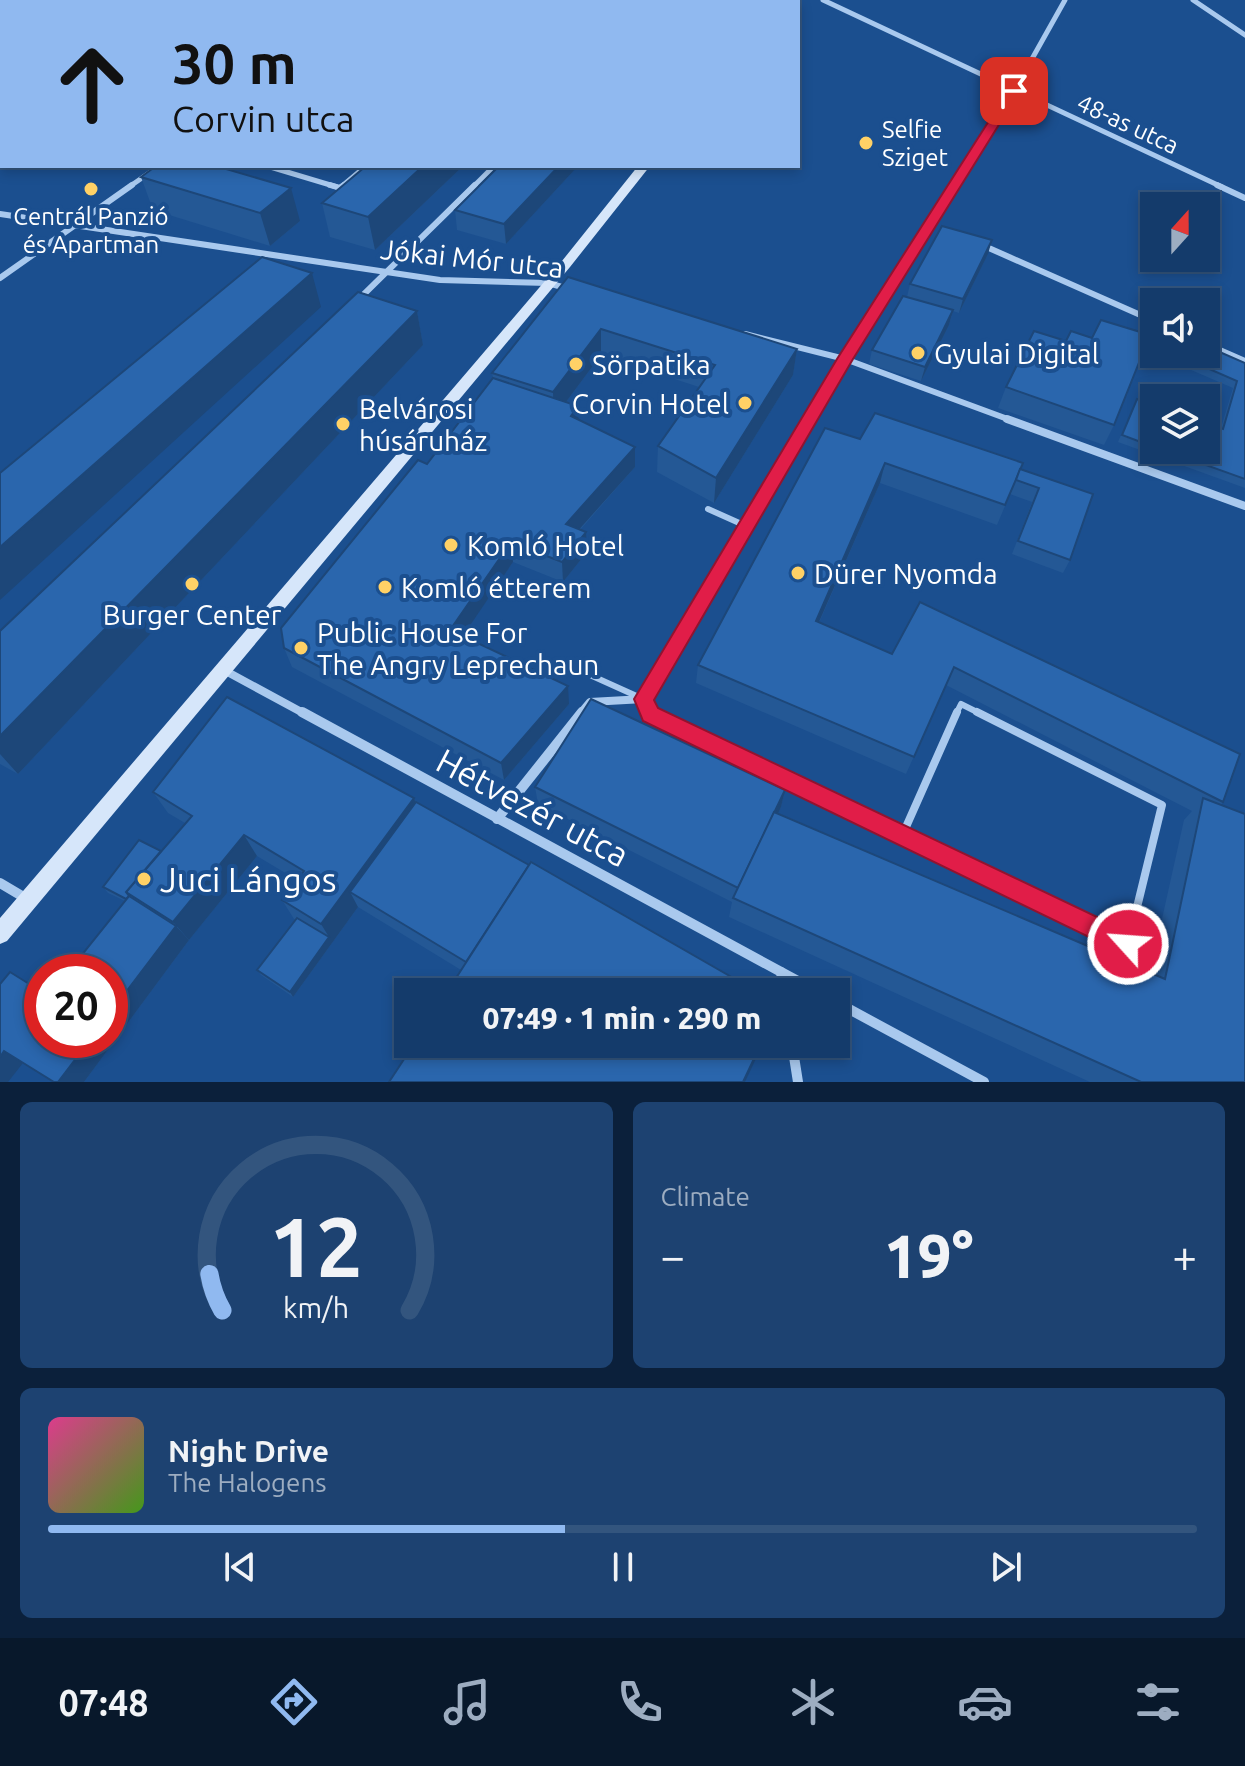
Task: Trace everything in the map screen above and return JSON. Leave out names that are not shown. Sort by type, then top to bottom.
[{"type":"street","name":"48-as utca","points":[[823,0],[1245,198]]},
{"type":"street","points":[[644,699],[845,359],[1014,91],[1065,0]]},
{"type":"street","points":[[1193,0],[1245,35]]},
{"type":"street","points":[[0,278],[71,225],[156,168]]},
{"type":"street","points":[[274,168],[340,188],[364,168]]},
{"type":"street","points":[[353,306],[492,168]]},
{"type":"street","points":[[0,934],[642,168]]},
{"type":"street","name":"Jókai Mór utca","points":[[0,214],[386,273],[440,280],[548,283],[578,291]]},
{"type":"street","points":[[933,223],[947,229]]},
{"type":"street","points":[[975,242],[1140,315]]},
{"type":"street","points":[[741,333],[845,359],[1245,506]]},
{"type":"street","points":[[1220,350],[1245,361]]},
{"type":"street","name":"Hétvezér utca","points":[[222,669],[792,978]]},
{"type":"street","points":[[497,819],[590,702],[644,699]]},
{"type":"street","points":[[644,699],[650,714],[891,831]]},
{"type":"street","points":[[0,883],[28,900]]},
{"type":"street","points":[[781,972],[782,978]]},
{"type":"street","points":[[850,1010],[984,1082]]},
{"type":"street","points":[[794,1058],[798,1082]]},
{"type":"lane","points":[[708,509],[746,526]]},
{"type":"lane","points":[[590,675],[644,699]]},
{"type":"lane","points":[[891,831],[1128,944],[1162,805],[961,704],[902,836]]},
{"type":"building","points":[[153,168],[223,168],[291,188],[260,213],[141,177]]},
{"type":"building","points":[[364,168],[421,168],[368,217],[322,203]]},
{"type":"building","points":[[497,168],[557,168],[504,224],[455,210]]},
{"type":"building","points":[[942,226],[992,240],[963,299],[910,284]]},
{"type":"building","points":[[262,257],[312,273],[0,547],[0,473]]},
{"type":"building","points":[[568,277],[797,349],[716,478],[658,446],[715,365],[601,329],[553,392],[492,373]]},
{"type":"building","points":[[358,292],[417,311],[0,736],[0,631]]},
{"type":"building","points":[[903,296],[953,310],[925,367],[872,350]]},
{"type":"building","points":[[1101,320],[1140,332],[1140,360],[1114,425],[1006,387],[1034,331],[1066,341],[1071,331],[1092,338]]},
{"type":"building","points":[[1220,352],[1245,363],[1245,479],[1203,464],[1220,464],[1220,428],[1223,429],[1237,381],[1207,368],[1220,368]]},
{"type":"building","points":[[493,378],[578,406],[571,416],[635,447],[566,524],[586,532],[562,562],[511,542],[450,630],[568,686],[501,763],[284,648],[281,628],[418,460],[427,464]]},
{"type":"building","points":[[1137,399],[1140,400],[1140,442],[1122,435]]},
{"type":"building","name":"Dürer Nyomda","points":[[875,413],[1023,463],[1005,505],[885,463],[816,621],[892,654],[920,602],[1240,754],[1223,802],[954,667],[914,757],[698,665],[825,428],[860,439]]},
{"type":"building","points":[[1020,469],[1093,494],[1070,560],[1018,541],[1039,488],[1016,480]]},
{"type":"building","points":[[227,697],[414,798],[321,924],[282,900],[304,871],[244,835],[173,922],[126,892],[192,816],[153,792]]},
{"type":"building","points":[[591,699],[785,790],[738,888],[535,787]]},
{"type":"building","points":[[1203,798],[1245,814],[1245,1082],[1141,1082],[733,898],[774,812],[1165,979]]},
{"type":"building","points":[[416,802],[529,865],[466,962],[350,892]]},
{"type":"building","points":[[139,840],[161,851],[126,892],[129,896],[126,899],[103,887]]},
{"type":"building","points":[[531,862],[733,978],[456,978]]},
{"type":"building","points":[[129,896],[176,926],[128,989],[128,954],[82,954]]},
{"type":"building","points":[[297,918],[329,937],[290,992],[257,970]]},
{"type":"building","points":[[10,972],[24,981],[24,1058],[76,1058],[58,1082],[4,1051],[0,1057],[0,984]]},
{"type":"building","points":[[405,1058],[754,1058],[743,1082],[389,1082]]},
{"type":"place","name":"Selfie Sziget","points":[[866,143]]},
{"type":"place","name":"Centrál Panzió és Apartman","points":[[91,189]]},
{"type":"place","name":"Gyulai Digital","points":[[918,353]]},
{"type":"place","name":"Sörpatika","points":[[576,364]]},
{"type":"place","name":"Corvin Hotel","points":[[745,403]]},
{"type":"place","name":"Belvárosi húsáruház","points":[[343,424]]},
{"type":"place","name":"Komló Hotel","points":[[451,545]]},
{"type":"place","name":"Dürer Nyomda","points":[[798,573]]},
{"type":"place","name":"Burger Center","points":[[192,584]]},
{"type":"place","name":"Komló étterem","points":[[385,587]]},
{"type":"place","name":"Public House For The Angry Leprechaun","points":[[301,648]]},
{"type":"place","name":"Juci Lángos","points":[[144,879]]},
{"type":"route","points":[[1014,91],[845,359],[644,699],[650,714],[1128,944]]}]
